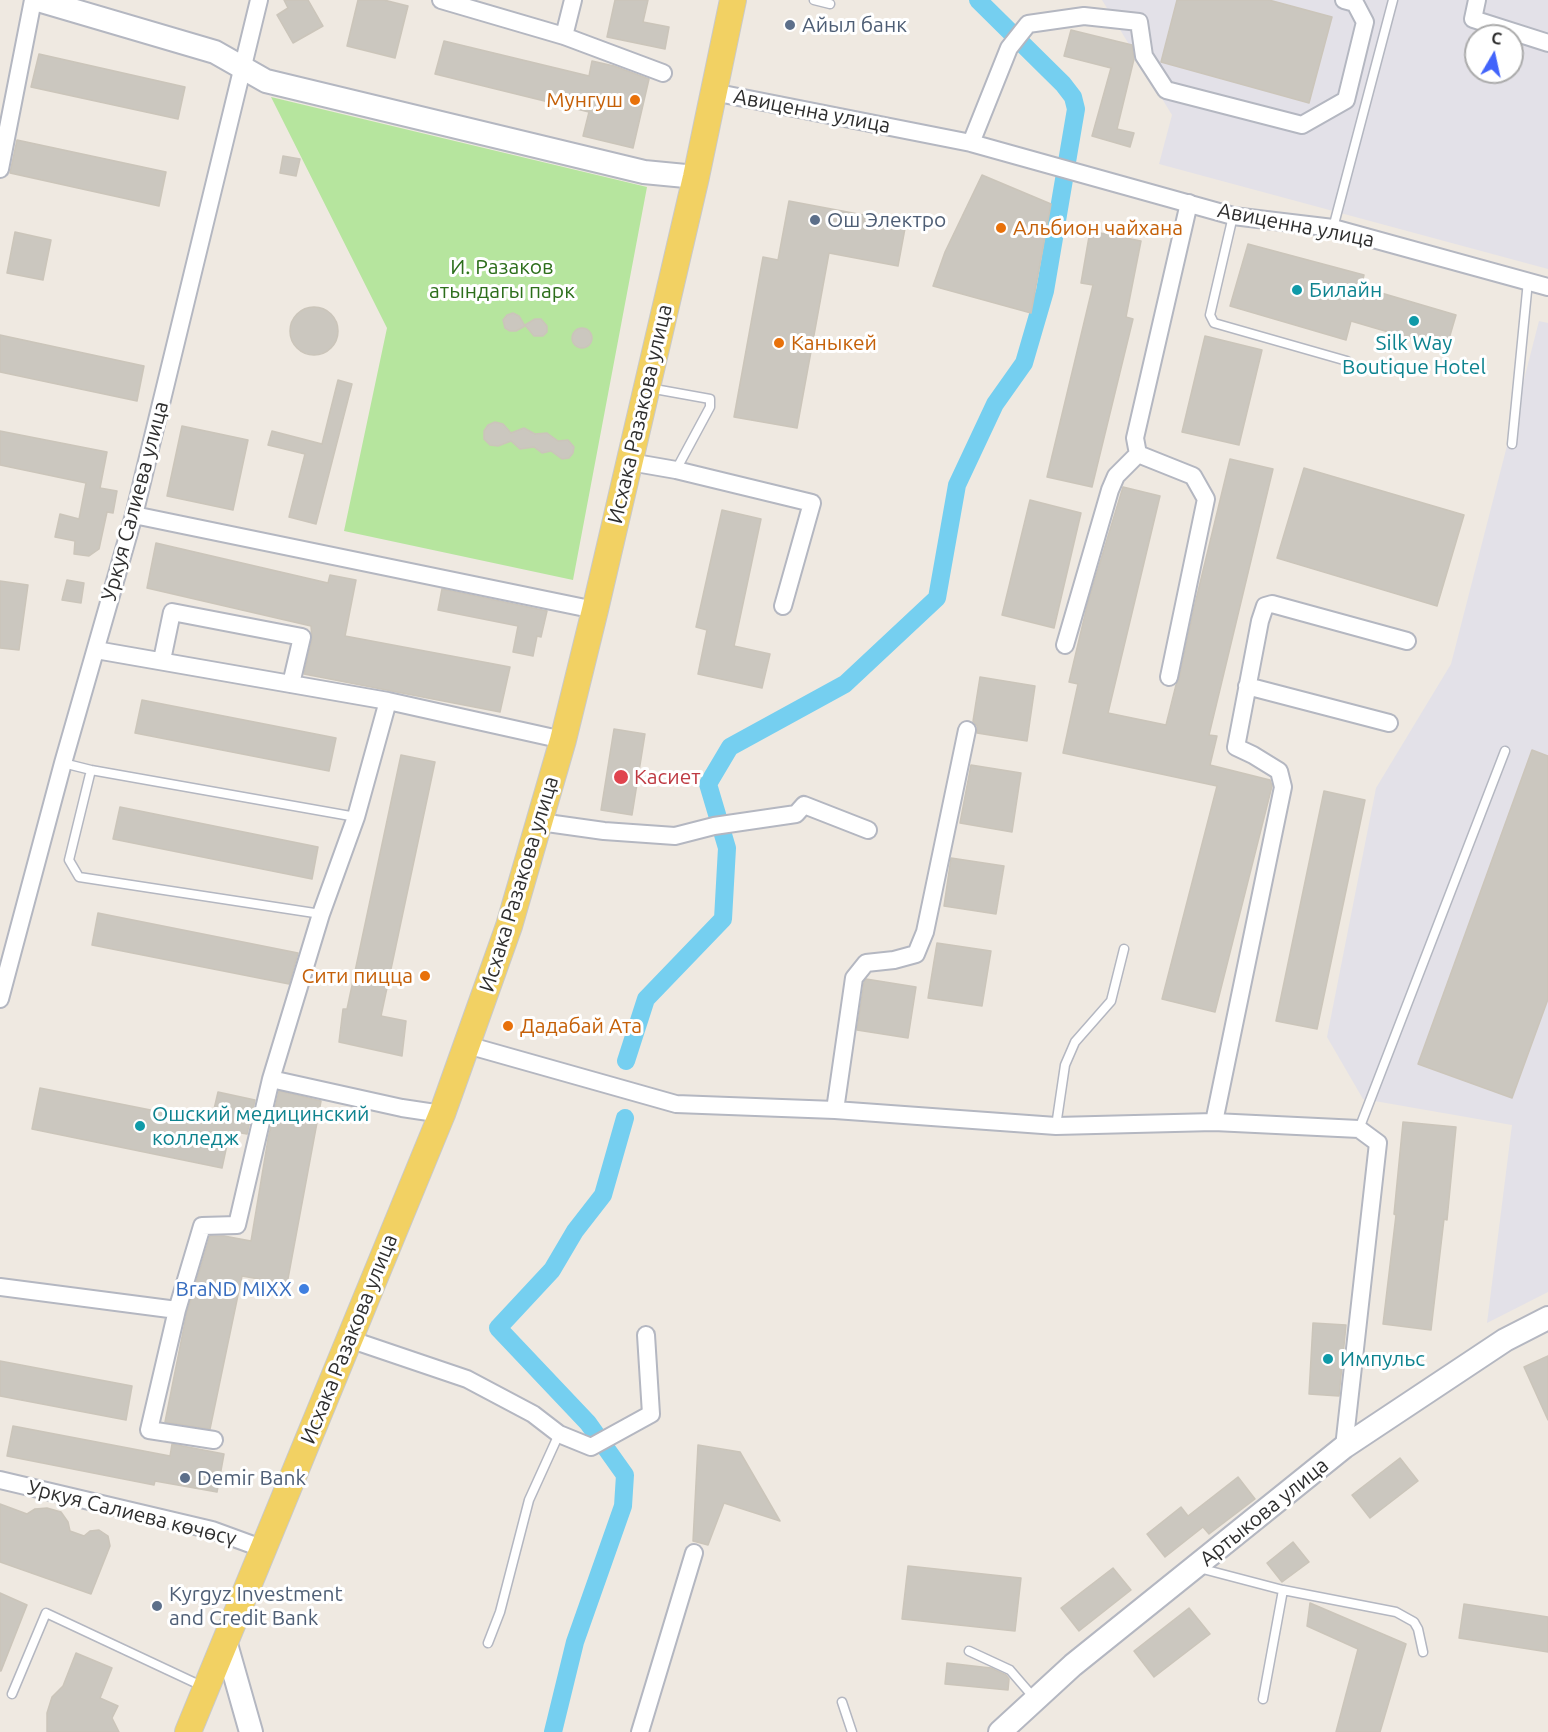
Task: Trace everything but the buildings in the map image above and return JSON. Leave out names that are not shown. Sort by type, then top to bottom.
[{"type":"main road","points":[[36,0],[215,52],[266,81],[644,171],[696,177]]},
{"type":"main road","name":"Исхака Разакова улица","points":[[188,1732],[442,1114],[509,926],[563,740],[595,610],[696,177],[733,0]]},
{"type":"main road","name":"Артыкова улица","points":[[1000,1732],[1073,1665],[1344,1447],[1505,1340],[1548,1318]]},
{"type":"main road","points":[[226,1644],[251,1732]]},
{"type":"street","points":[[0,169],[36,0]]},
{"type":"street","name":"Уркуя Салиева улица","points":[[0,999],[63,763],[134,515],[259,0]]},
{"type":"street","points":[[441,0],[477,5],[663,73]]},
{"type":"street","points":[[564,36],[573,0]]},
{"type":"street","points":[[970,143],[1009,48],[1028,24],[1083,16],[1140,22],[1144,56],[1166,90],[1302,125],[1346,100],[1365,22],[1355,3],[1344,0]]},
{"type":"street","points":[[1477,0],[1473,19],[1548,43]]},
{"type":"street","name":"Авиценна улица","points":[[713,92],[970,143],[1233,216],[1333,228],[1548,287]]},
{"type":"street","points":[[1138,454],[1135,438],[1189,203]]},
{"type":"street","points":[[1065,645],[1110,490],[1116,476],[1138,454]]},
{"type":"street","points":[[1138,454],[1193,476],[1206,499],[1169,677]]},
{"type":"street","points":[[630,462],[676,470],[812,503],[783,606]]},
{"type":"street","points":[[134,515],[595,610]]},
{"type":"street","points":[[1214,1122],[1283,787],[1279,771],[1236,747],[1260,621],[1265,606],[1272,604],[1407,641]]},
{"type":"street","points":[[162,660],[172,612],[302,638],[291,684]]},
{"type":"street","points":[[96,650],[388,700],[563,740]]},
{"type":"street","points":[[1247,686],[1389,723]]},
{"type":"street","points":[[214,1440],[149,1430],[177,1310],[202,1226],[237,1225],[271,1079],[321,914],[356,817],[388,700]]},
{"type":"street","points":[[835,1110],[854,978],[866,963],[894,960],[916,954],[925,932],[967,730]]},
{"type":"street","points":[[540,822],[604,831],[675,836],[722,825],[796,814],[804,805],[868,830]]},
{"type":"street","points":[[467,1045],[676,1104],[835,1110],[1056,1126],[1214,1122],[1359,1129],[1378,1143],[1344,1447]]},
{"type":"street","points":[[271,1079],[402,1108],[442,1114]]},
{"type":"street","points":[[0,1287],[177,1310]]},
{"type":"street","points":[[349,1339],[467,1379],[533,1414],[559,1434],[591,1447],[651,1414],[646,1335]]},
{"type":"street","name":"Уркуя Салиева көчөсү","points":[[0,1480],[212,1530],[264,1549]]},
{"type":"street","points":[[639,1732],[694,1553]]},
{"type":"lane","points":[[814,0],[830,4]]},
{"type":"lane","points":[[1333,228],[1393,0]]},
{"type":"lane","points":[[1233,216],[1210,315],[1214,323],[1347,361]]},
{"type":"lane","points":[[1512,444],[1528,281]]},
{"type":"lane","points":[[646,387],[710,399],[710,407],[676,470]]},
{"type":"lane","points":[[1359,1129],[1505,751]]},
{"type":"lane","points":[[63,763],[91,770],[356,817]]},
{"type":"lane","points":[[91,770],[69,860],[79,877],[321,914]]},
{"type":"lane","points":[[1056,1126],[1065,1065],[1075,1042],[1111,1001],[1124,949]]},
{"type":"lane","points":[[488,1643],[500,1612],[529,1500],[559,1434]]},
{"type":"lane","points":[[1196,1568],[1283,1590],[1396,1612],[1414,1622],[1418,1629],[1423,1652]]},
{"type":"lane","points":[[1263,1699],[1283,1590]]},
{"type":"lane","points":[[12,1694],[46,1613],[207,1688]]},
{"type":"lane","points":[[969,1651],[1010,1670],[1035,1700]]},
{"type":"lane","points":[[842,1702],[852,1732]]},
{"type":"shaded area","points":[[1102,0],[1548,0],[1548,269],[1159,164],[1172,115]]},
{"type":"shaded area","points":[[1539,321],[1548,323],[1548,1292],[1487,1323],[1512,1125],[1363,1099],[1327,1037],[1376,788],[1451,664]]},
{"type":"green space","name":"И. Разаков атындагы парк","points":[[271,97],[647,187],[573,580],[344,531],[387,328]]},
{"type":"waterway","points":[[626,1061],[646,999],[723,919],[727,848],[708,784],[730,747],[845,684],[937,598],[957,485],[995,404],[1024,363],[1045,291],[1076,109],[1073,97],[1063,84],[978,0]]},
{"type":"waterway","points":[[553,1732],[575,1642],[623,1506],[625,1475],[588,1423],[498,1328],[552,1270],[575,1231],[603,1195],[625,1118]]},
{"type":"place","name":"Айыл банк","points":[[790,25]]},
{"type":"place","name":"Мунгуш","points":[[635,100]]},
{"type":"place","name":"Ош Электро","points":[[815,220]]},
{"type":"place","name":"Альбион чайхана","points":[[1001,228]]},
{"type":"place","name":"Билайн","points":[[1297,290]]},
{"type":"place","name":"Silk Way Boutique Hotel","points":[[1414,321]]},
{"type":"place","name":"Каныкей","points":[[779,343]]},
{"type":"place","name":"Касиет","points":[[621,777]]},
{"type":"place","name":"Сити пицца","points":[[425,976]]},
{"type":"place","name":"Дадабай Ата","points":[[508,1026]]},
{"type":"place","name":"Ошский медицинский колледж","points":[[140,1126]]},
{"type":"place","name":"BraND MIXX","points":[[304,1289]]},
{"type":"place","name":"Импульс","points":[[1328,1359]]},
{"type":"place","name":"Demir Bank","points":[[185,1478]]},
{"type":"place","name":"Kyrgyz Investment and Credit Bank","points":[[157,1606]]}]
